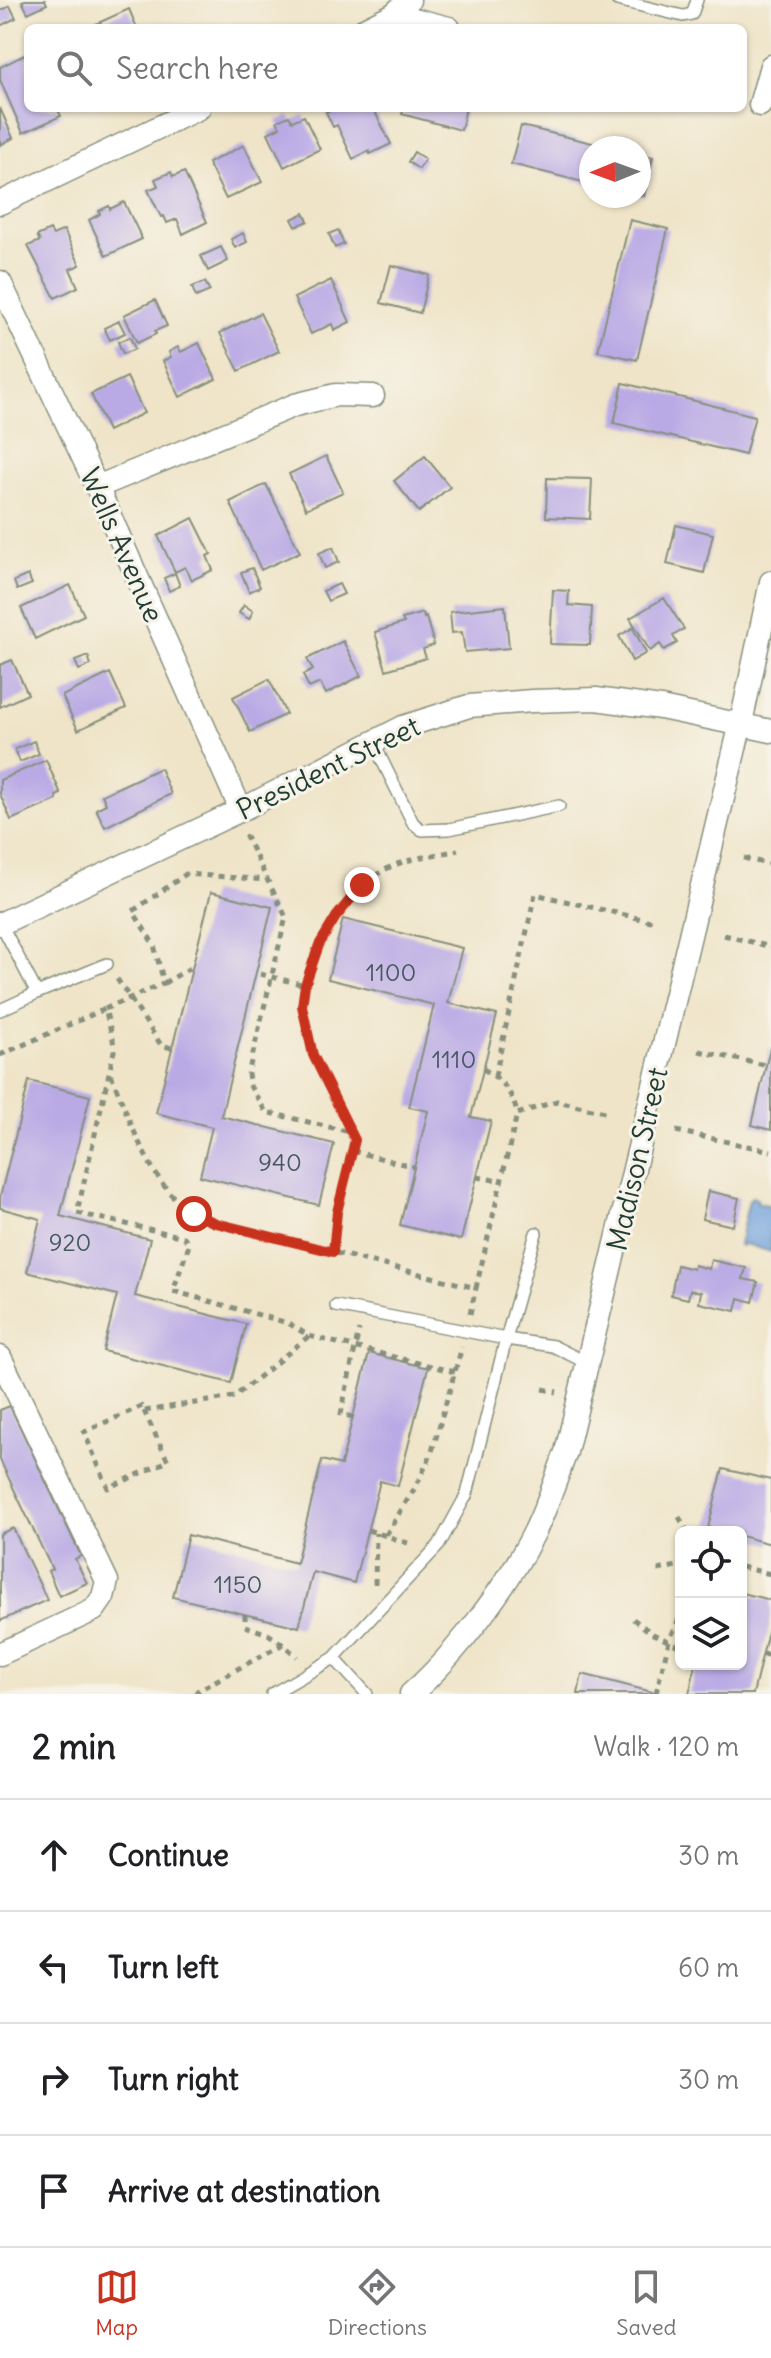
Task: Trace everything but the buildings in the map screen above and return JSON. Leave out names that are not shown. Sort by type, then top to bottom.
[{"type":"street","points":[[373,24],[402,7],[440,24]]},
{"type":"street","points":[[758,105],[771,66]]},
{"type":"street","points":[[0,203],[191,112]]},
{"type":"street","name":"Wells Avenue","points":[[0,282],[97,487],[241,810]]},
{"type":"street","points":[[97,487],[295,405],[336,395],[373,396]]},
{"type":"street","name":"Madison Street","points":[[411,1694],[428,1679],[497,1595],[535,1532],[566,1452],[741,723],[771,582]]},
{"type":"street","name":"President Street","points":[[0,923],[241,810],[403,727],[469,706],[596,699],[741,723],[771,731]]},
{"type":"street","points":[[0,1357],[107,1581],[103,1597],[94,1610],[0,1654]]},
{"type":"lane","points":[[617,0],[683,16],[692,14],[697,0]]},
{"type":"lane","points":[[373,742],[413,823],[422,830],[449,829],[559,806]]},
{"type":"lane","points":[[0,923],[37,993]]},
{"type":"lane","points":[[0,1010],[107,964]]},
{"type":"lane","points":[[272,1694],[334,1658],[439,1545],[467,1494],[536,1233]]},
{"type":"lane","points":[[336,1306],[553,1346],[588,1364]]},
{"type":"lane","points":[[334,1658],[367,1694]]},
{"type":"path","points":[[245,835],[286,917],[248,1074],[250,1086],[266,1112],[350,1132]]},
{"type":"path","points":[[333,1252],[337,1212],[355,1140],[313,1055],[302,1006],[305,985],[327,931],[362,885],[395,865],[466,848]]},
{"type":"path","points":[[744,858],[771,865]]},
{"type":"path","points":[[164,983],[154,945],[133,911],[186,874],[268,880]]},
{"type":"path","points":[[495,1076],[535,894],[655,922]]},
{"type":"path","points":[[724,935],[771,947]]},
{"type":"path","points":[[0,1055],[164,983],[192,967]]},
{"type":"path","points":[[260,974],[305,985]]},
{"type":"path","points":[[129,998],[161,1045],[172,1048]]},
{"type":"path","points":[[105,1009],[114,1051],[77,1213],[184,1237],[189,1245],[173,1291],[288,1323],[309,1336],[455,1372]]},
{"type":"path","points":[[699,1051],[765,1065]]},
{"type":"path","points":[[386,1535],[431,1455],[466,1331],[517,1114],[510,1092],[495,1076],[483,1069]]},
{"type":"path","points":[[110,1074],[158,1181],[194,1214],[216,1223],[476,1288]]},
{"type":"path","points":[[517,1114],[557,1101],[609,1113]]},
{"type":"path","points":[[676,1131],[771,1151]]},
{"type":"path","points":[[353,1151],[414,1167]]},
{"type":"path","points":[[477,1177],[500,1181]]},
{"type":"path","points":[[144,1411],[234,1397],[309,1336]]},
{"type":"path","points":[[353,1417],[341,1414],[355,1347]]},
{"type":"path","points":[[543,1389],[557,1392]]},
{"type":"path","points":[[142,1406],[144,1411],[168,1461],[108,1488],[84,1432],[142,1406]]},
{"type":"path","points":[[679,1517],[684,1526]]},
{"type":"path","points":[[368,1530],[413,1542],[404,1553]]},
{"type":"path","points":[[376,1533],[375,1587],[382,1579]]},
{"type":"path","points":[[658,1570],[675,1566]]},
{"type":"path","points":[[747,1568],[771,1574]]},
{"type":"path","points":[[245,1614],[245,1626],[268,1634],[299,1658],[308,1650]]},
{"type":"path","points":[[633,1619],[653,1634],[675,1644]]},
{"type":"path","points":[[656,1693],[675,1628]]},
{"type":"path","points":[[199,1694],[197,1691],[283,1644]]},
{"type":"path","points":[[763,1654],[768,1655],[771,1645]]},
{"type":"water","points":[[752,1197],[771,1206],[771,1252],[739,1244]]},
{"type":"route","points":[[194,1214],[216,1223],[333,1252],[337,1212],[355,1140],[313,1055],[302,1006],[305,985],[319,945],[345,904],[362,885]]}]
